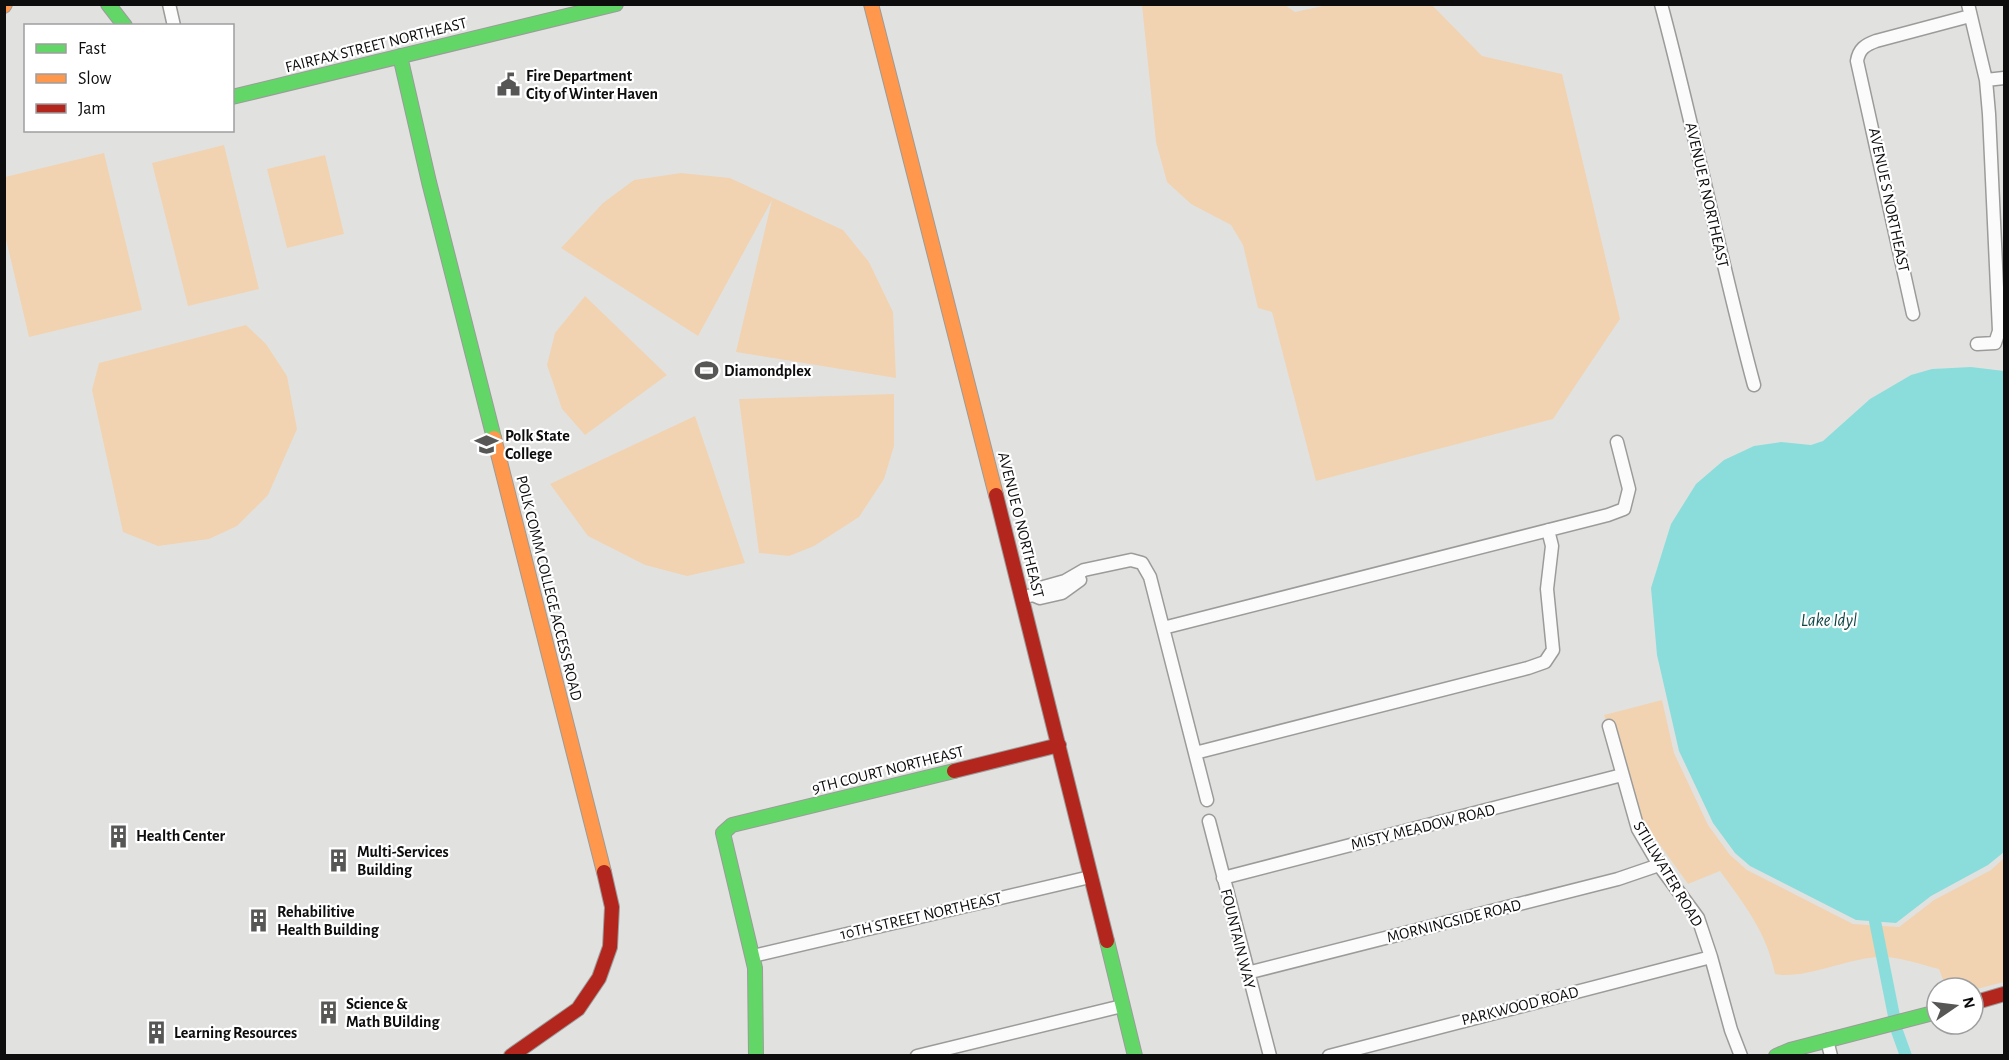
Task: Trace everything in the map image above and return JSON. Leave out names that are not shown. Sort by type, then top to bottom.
[{"type":"street","points":[[108,4],[123,24]]},
{"type":"street","points":[[169,4],[174,24]]},
{"type":"street","name":"FAIRFAX STREET NORTHEAST","points":[[234,97],[616,4]]},
{"type":"street","name":"AVENUE O NORTHEAST","points":[[871,4],[1028,596],[1059,745],[1135,1056]]},
{"type":"street","name":"AVENUE R NORTHEAST","points":[[1661,4],[1689,111],[1730,295],[1754,385]]},
{"type":"street","points":[[1969,10],[1986,80],[1992,160],[1999,331],[1995,343],[1977,344]]},
{"type":"street","name":"AVENUE S NORTHEAST","points":[[1913,314],[1857,61],[1859,52],[1869,43],[1969,10]]},
{"type":"street","points":[[407,84],[416,65],[430,48]]},
{"type":"street","name":"POLK COMM COLLEGE ACCESS ROAD","points":[[400,56],[429,182],[612,907],[610,947],[599,978],[578,1009],[511,1056]]},
{"type":"street","points":[[1986,80],[2004,78]]},
{"type":"street","points":[[1163,628],[1624,509],[1629,489],[1617,442]]},
{"type":"street","points":[[1195,753],[1545,662],[1553,650],[1547,589],[1552,546],[1548,530]]},
{"type":"street","points":[[1028,596],[1040,598],[1062,593],[1092,570],[1119,561],[1131,560],[1142,563],[1150,577],[1207,800]]},
{"type":"street","name":"STILLWATER ROAD","points":[[1609,726],[1638,829],[1659,865],[1698,918],[1731,1030],[1742,1056]]},
{"type":"street","name":"9TH COURT NORTHEAST","points":[[753,956],[723,833],[732,825],[1059,745]]},
{"type":"street","name":"MISTY MEADOW ROAD","points":[[1223,878],[1622,776]]},
{"type":"street","name":"FOUNTAIN WAY","points":[[1209,822],[1270,1056]]},
{"type":"street","name":"MORNINGSIDE ROAD","points":[[1247,973],[1618,879],[1659,865]]},
{"type":"street","name":"10TH STREET NORTHEAST","points":[[753,956],[1090,877]]},
{"type":"street","points":[[753,956],[756,1056]]},
{"type":"street","name":"PARKWOOD ROAD","points":[[1329,1056],[1711,957]]},
{"type":"street","points":[[1985,1000],[2004,994]]},
{"type":"street","points":[[916,1056],[1122,1006]]},
{"type":"street","points":[[1776,1056],[1827,1040],[1925,1015]]},
{"type":"street","points":[[1827,1040],[1831,1056]]},
{"type":"shaded area","points":[[1142,5],[1285,5],[1295,12],[1327,5],[1432,5],[1482,56],[1562,74],[1620,319],[1553,419],[1316,481],[1272,312],[1258,308],[1243,245],[1231,225],[1191,204],[1167,182],[1156,142]]},
{"type":"shaded area","points":[[224,145],[259,289],[188,306],[152,163]]},
{"type":"shaded area","points":[[104,153],[142,310],[29,337],[5,235],[5,177]]},
{"type":"shaded area","points":[[325,155],[344,234],[287,248],[267,169]]},
{"type":"shaded area","points":[[681,173],[730,178],[843,230],[869,262],[893,312],[896,378],[736,352],[772,200],[698,336],[561,248],[603,203],[634,180]]},
{"type":"shaded area","points":[[585,296],[667,375],[585,435],[562,409],[547,365],[555,333]]},
{"type":"shaded area","points":[[246,325],[266,344],[287,376],[297,429],[268,495],[237,526],[209,539],[158,546],[123,532],[92,390],[99,363]]},
{"type":"shaded area","points":[[894,394],[894,446],[884,479],[859,517],[814,546],[789,556],[759,553],[739,399]]},
{"type":"shaded area","points":[[695,416],[745,563],[687,576],[645,565],[588,536],[550,484]]},
{"type":"shaded area","points":[[1662,700],[1674,753],[1708,825],[1730,855],[1747,870],[1853,924],[1899,927],[1934,900],[1991,870],[2004,858],[2004,982],[1985,987],[1985,976],[1942,976],[1939,969],[1887,957],[1867,958],[1813,972],[1775,974],[1760,932],[1746,907],[1720,871],[1688,884],[1642,820],[1604,715]]},
{"type":"water","name":"Lake Idyl","points":[[1971,367],[2004,371],[2004,852],[1988,865],[1931,896],[1896,923],[1856,920],[1750,866],[1735,853],[1713,823],[1679,751],[1657,655],[1651,588],[1671,524],[1696,484],[1724,460],[1754,446],[1781,442],[1811,445],[1823,441],[1870,399],[1911,375],[1932,369]]},
{"type":"waterway","points":[[1875,921],[1897,1031],[1906,1056]]},
{"type":"traffic: fast","points":[[108,4],[123,24]]},
{"type":"traffic: fast","points":[[234,97],[616,4]]},
{"type":"traffic: fast","points":[[400,56],[429,182],[494,438]]},
{"type":"traffic: fast","points":[[756,1056],[755,968],[723,833],[732,825],[954,771]]},
{"type":"traffic: fast","points":[[1107,941],[1135,1056]]},
{"type":"traffic: fast","points":[[1776,1056],[1790,1050],[1925,1015]]},
{"type":"traffic: slow","points":[[871,4],[996,495]]},
{"type":"traffic: slow","points":[[494,438],[604,872]]},
{"type":"traffic: jam","points":[[996,495],[1107,941]]},
{"type":"traffic: jam","points":[[954,771],[1059,745]]},
{"type":"traffic: jam","points":[[511,1056],[578,1009],[599,978],[610,947],[612,907],[604,872]]},
{"type":"traffic: jam","points":[[1985,1000],[2004,994]]},
{"type":"place","name":"Fire Department City of Winter Haven","points":[[508,85]]},
{"type":"place","name":"Diamondplex","points":[[706,371]]},
{"type":"place","name":"Polk State College","points":[[487,445]]},
{"type":"place","name":"Health Center","points":[[118,836]]},
{"type":"place","name":"Multi-Services Building","points":[[339,861]]},
{"type":"place","name":"Rehabilitive Health Building","points":[[259,921]]},
{"type":"place","name":"Science & Math BUilding","points":[[328,1013]]},
{"type":"place","name":"Learning Resources","points":[[156,1033]]}]
